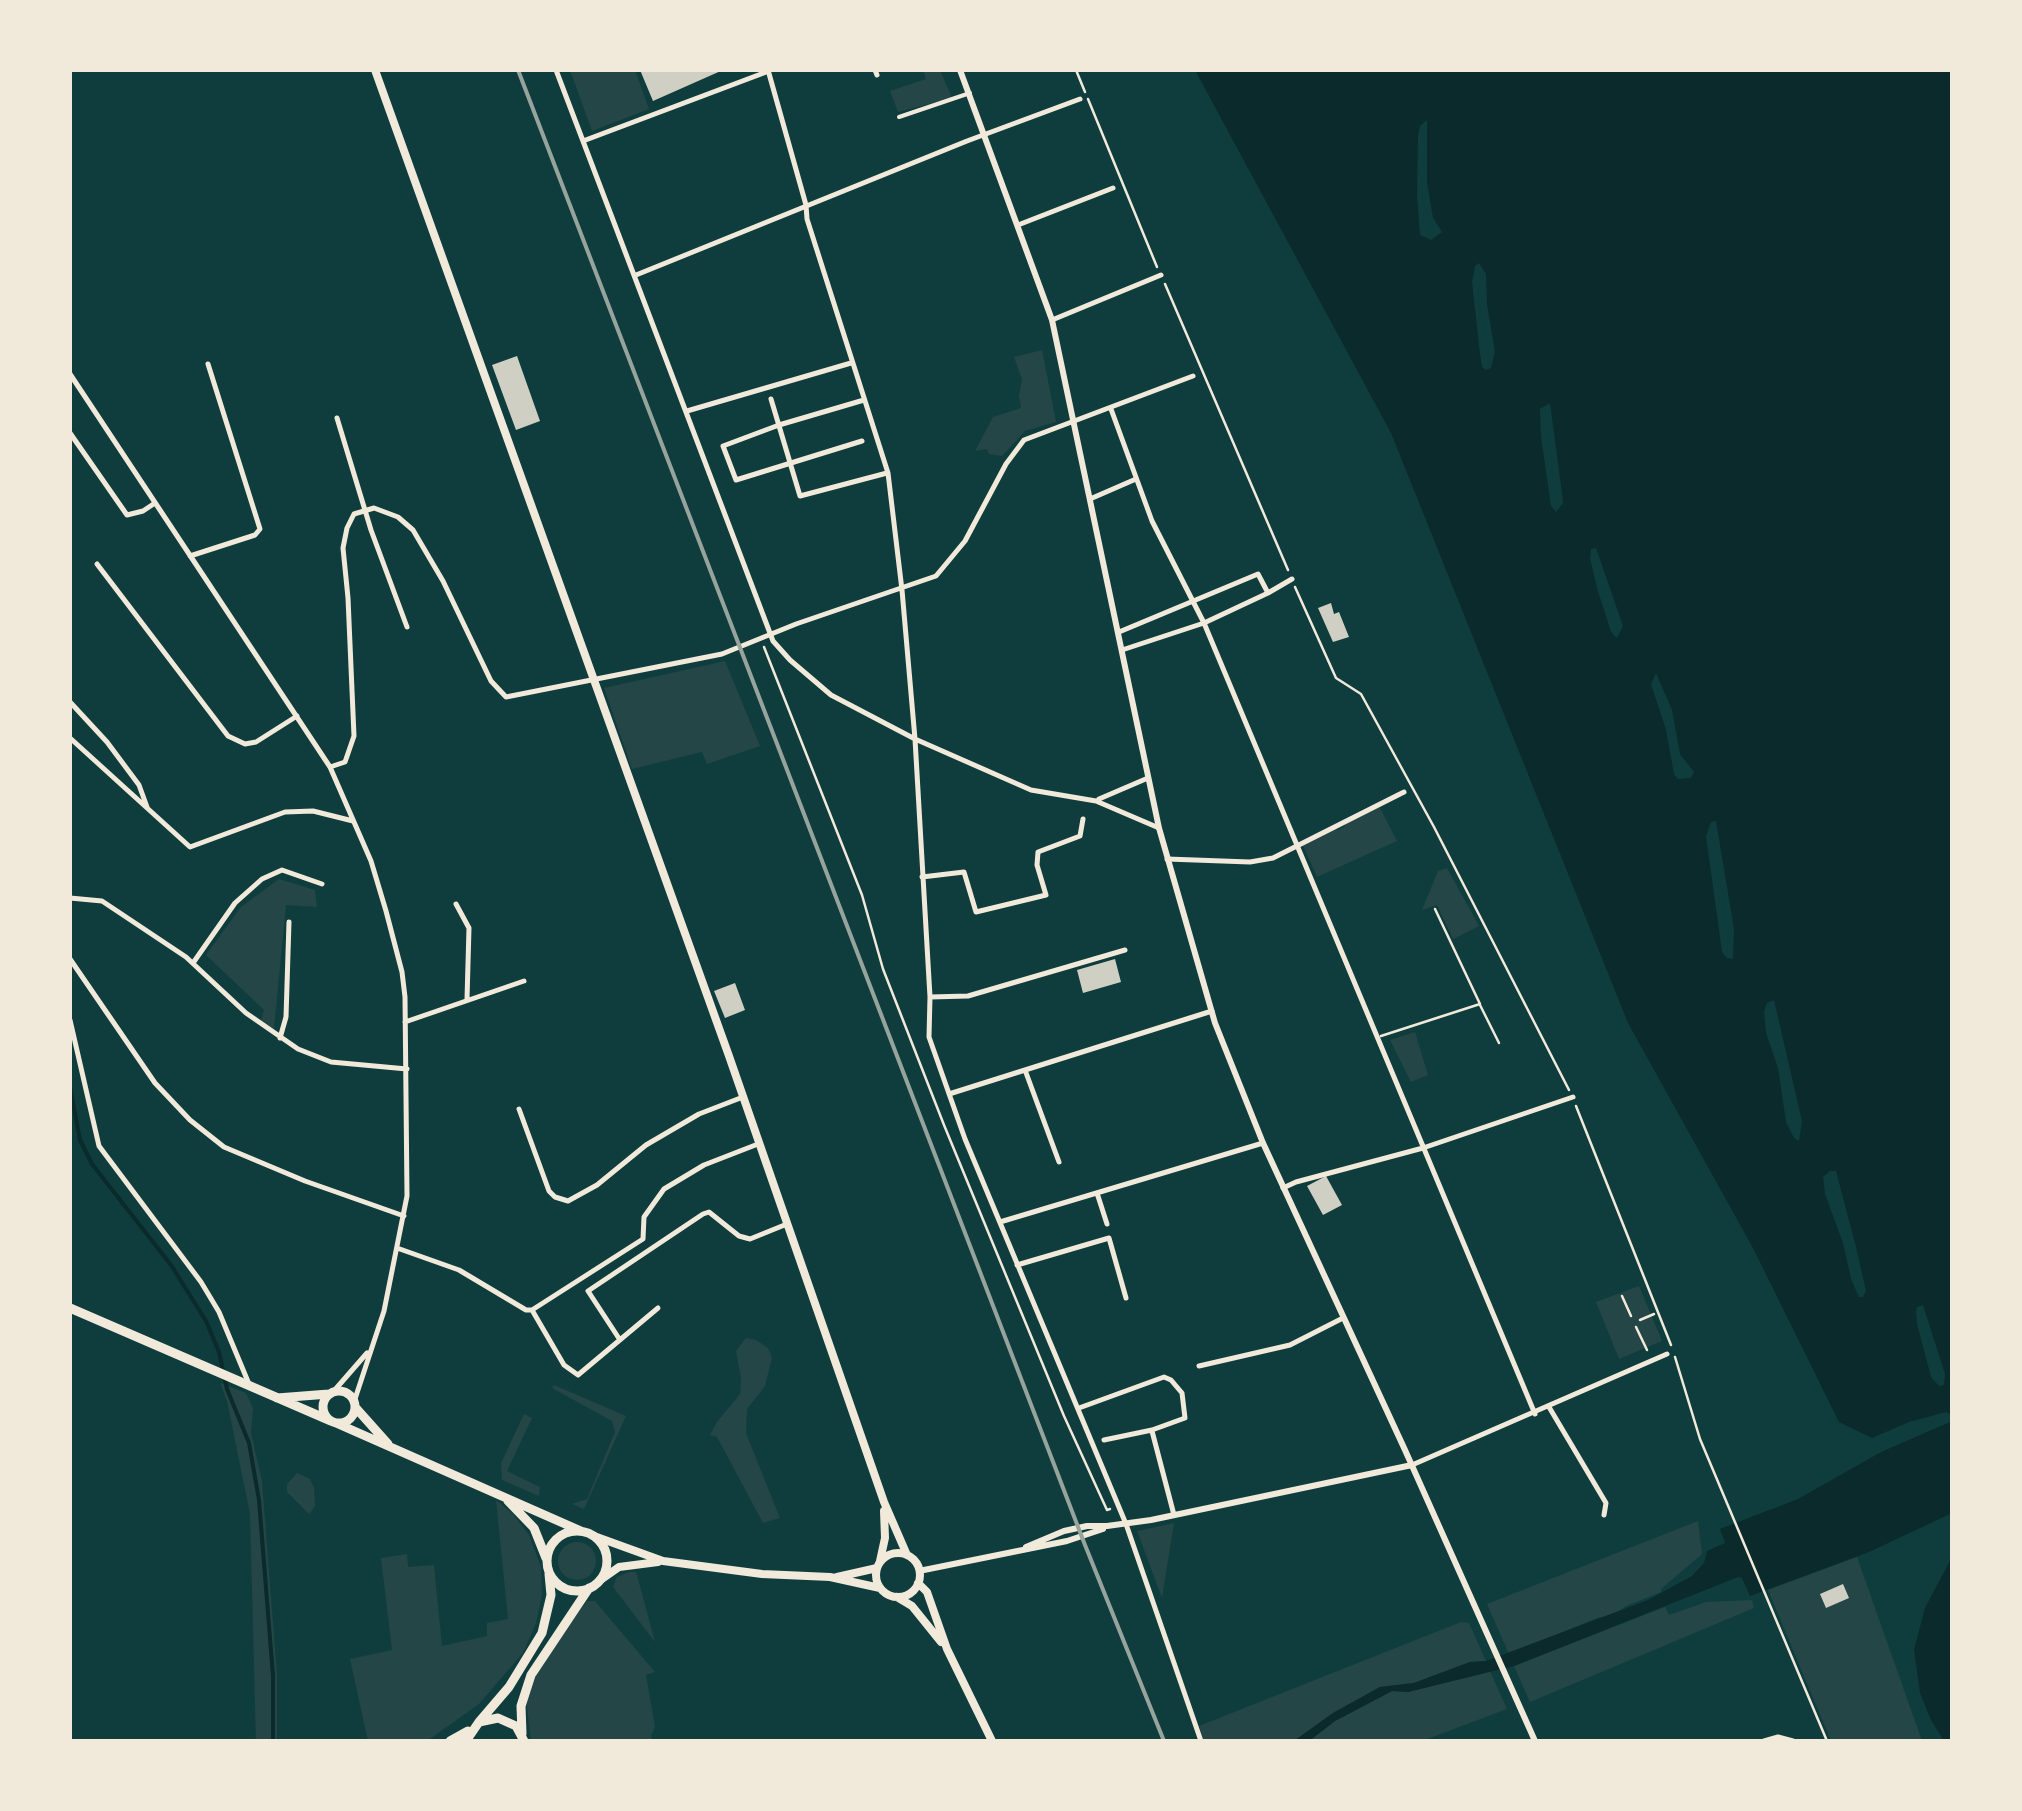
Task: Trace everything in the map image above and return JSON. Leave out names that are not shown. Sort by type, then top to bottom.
[{"type":"main road","points":[[375,70],[884,1502],[907,1555],[920,1571],[910,1593],[896,1597]]},
{"type":"main road","points":[[70,1308],[581,1531],[662,1561],[762,1574],[835,1578],[880,1588],[912,1606],[947,1650]]},
{"type":"main road","points":[[331,1393],[322,1408],[334,1422]]},
{"type":"main road","points":[[275,1398],[348,1394],[374,1432],[397,1452]]},
{"type":"main road","points":[[334,1422],[347,1421],[354,1404]]},
{"type":"main road","points":[[498,1493],[534,1528],[548,1566],[561,1586],[570,1590],[589,1588]]},
{"type":"main road","points":[[880,1588],[878,1565],[886,1538],[884,1502]]},
{"type":"main road","points":[[466,1741],[509,1687],[542,1634],[551,1595],[548,1566],[553,1542],[561,1535],[581,1531]]},
{"type":"main road","points":[[594,1536],[606,1553],[607,1563],[598,1581]]},
{"type":"main road","points":[[835,1578],[878,1565],[892,1554],[907,1555]]},
{"type":"main road","points":[[523,1738],[521,1706],[532,1674],[589,1588],[627,1565],[662,1561]]},
{"type":"main road","points":[[918,1582],[928,1592],[947,1650],[992,1741]]},
{"type":"main road","points":[[450,1741],[498,1718],[516,1726],[523,1738]]},
{"type":"street","points":[[556,70],[772,638],[822,688],[915,738],[1031,790],[1096,801],[1159,828]]},
{"type":"street","points":[[960,70],[1052,320],[1159,828],[1212,1012],[1263,1143],[1535,1741]]},
{"type":"street","points":[[582,141],[768,71],[807,219],[888,473],[915,738],[929,1037],[1016,1265],[1126,1524],[1201,1741]]},
{"type":"street","points":[[899,117],[970,94]]},
{"type":"street","points":[[636,276],[806,205],[1080,99]]},
{"type":"street","points":[[1018,224],[1113,188]]},
{"type":"street","points":[[1052,320],[1160,274]]},
{"type":"street","points":[[687,411],[852,363]]},
{"type":"street","points":[[190,556],[260,530],[208,364]]},
{"type":"street","points":[[70,374],[330,767],[371,861],[399,962],[407,1069],[404,1217],[384,1310],[354,1404]]},
{"type":"street","points":[[330,767],[344,762],[352,747],[343,548],[354,514],[374,508],[398,518],[413,530],[491,681],[506,697],[722,654],[936,576],[965,541],[1018,444],[1193,376]]},
{"type":"street","points":[[771,399],[800,496],[888,473]]},
{"type":"street","points":[[862,440],[736,480],[723,446],[864,400]]},
{"type":"street","points":[[1111,410],[1152,521],[1204,623],[1535,1414]]},
{"type":"street","points":[[337,418],[407,628]]},
{"type":"street","points":[[70,433],[126,515],[155,503]]},
{"type":"street","points":[[1090,499],[1136,479]]},
{"type":"street","points":[[97,564],[228,736],[245,744],[256,742],[296,716]]},
{"type":"street","points":[[1118,632],[1258,574],[1268,593]]},
{"type":"street","points":[[1122,650],[1204,623],[1292,579]]},
{"type":"street","points":[[70,702],[139,785],[147,808]]},
{"type":"street","points":[[70,738],[187,846],[284,812],[313,811],[353,822]]},
{"type":"street","points":[[1096,801],[1150,777]]},
{"type":"street","points":[[1167,859],[1250,862],[1273,858],[1404,792]]},
{"type":"street","points":[[922,876],[964,872],[976,912],[1046,895],[1036,856],[1042,848],[1080,836],[1083,818]]},
{"type":"street","points":[[193,963],[235,902],[262,879],[282,870],[322,884]]},
{"type":"street","points":[[70,898],[102,901],[193,963],[246,1013],[280,1038],[331,1062],[407,1069]]},
{"type":"street","points":[[456,904],[470,928],[467,999]]},
{"type":"street","points":[[280,1038],[286,1017],[289,922]]},
{"type":"street","points":[[930,997],[968,996],[1125,950]]},
{"type":"street","points":[[70,960],[155,1083],[190,1120],[224,1147],[404,1217]]},
{"type":"street","points":[[406,1022],[524,981]]},
{"type":"street","points":[[949,1094],[1212,1012]]},
{"type":"street","points":[[70,1020],[99,1146],[201,1282],[219,1312],[250,1387]]},
{"type":"street","points":[[1025,1070],[1059,1162]]},
{"type":"street","points":[[519,1109],[549,1191],[568,1201],[596,1185],[646,1145],[699,1114],[742,1097]]},
{"type":"street","points":[[1283,1188],[1424,1148],[1573,1097]]},
{"type":"street","points":[[1000,1222],[1263,1143]]},
{"type":"street","points":[[397,1248],[460,1270],[532,1310],[643,1239],[644,1218],[664,1189],[704,1166],[759,1144]]},
{"type":"street","points":[[1096,1193],[1107,1224]]},
{"type":"street","points":[[620,1340],[588,1291],[702,1214],[710,1212],[739,1236],[750,1238],[787,1224]]},
{"type":"street","points":[[1016,1265],[1109,1238],[1126,1298]]},
{"type":"street","points":[[532,1310],[564,1365],[578,1375],[658,1308]]},
{"type":"street","points":[[1200,1366],[1290,1345],[1343,1318]]},
{"type":"street","points":[[331,1393],[369,1350]]},
{"type":"street","points":[[920,1571],[1067,1541],[1108,1526],[1412,1465],[1668,1354]]},
{"type":"street","points":[[1079,1408],[1164,1378],[1182,1393],[1185,1418],[1104,1440]]},
{"type":"street","points":[[1550,1406],[1606,1503],[1604,1516]]},
{"type":"street","points":[[1152,1430],[1174,1515]]},
{"type":"street","points":[[1764,1741],[1778,1737],[1793,1741]]},
{"type":"lane","points":[[1193,376],[1204,372]]},
{"type":"lane","points":[[1436,909],[1499,1043]]},
{"type":"lane","points":[[1379,1037],[1480,1004]]},
{"type":"path","points":[[1076,70],[1336,678],[1362,694],[1573,1097],[1669,1340],[1700,1438],[1827,1741]]},
{"type":"path","points":[[772,638],[764,646],[862,896],[883,968],[1064,1416],[1107,1510]]},
{"type":"path","points":[[1622,1296],[1631,1316]]},
{"type":"path","points":[[1640,1320],[1654,1314]]},
{"type":"path","points":[[1636,1327],[1646,1350]]},
{"type":"shaded area","points":[[570,70],[635,70],[649,109],[592,131]]},
{"type":"shaded area","points":[[923,70],[940,70],[952,98],[898,112],[890,91],[926,79]]},
{"type":"shaded area","points":[[1195,70],[1952,70],[1952,1513],[1869,1552],[1750,1596],[1738,1577],[1514,1666],[1408,1692],[1392,1691],[1335,1721],[1309,1741],[1294,1741],[1380,1687],[1414,1683],[1470,1662],[1486,1661],[1648,1600],[1692,1576],[1704,1563],[1707,1551],[1725,1543],[1720,1529],[1798,1499],[1881,1452],[1950,1422],[1951,1415],[1946,1412],[1909,1422],[1872,1438],[1839,1422],[1753,1248],[1628,1023],[1391,433]]},
{"type":"shaded area","points":[[1042,350],[1056,422],[1025,431],[1002,456],[989,454],[987,449],[975,451],[993,417],[1021,408],[1022,379],[1014,357]]},
{"type":"shaded area","points":[[725,661],[760,746],[707,764],[702,752],[632,769],[604,688]]},
{"type":"shaded area","points":[[1379,806],[1397,841],[1317,877],[1302,843],[1334,827],[1338,830],[1348,820]]},
{"type":"shaded area","points":[[1447,868],[1479,926],[1453,939],[1437,905],[1422,910],[1438,871]]},
{"type":"shaded area","points":[[279,879],[315,890],[317,907],[286,905],[274,1029],[261,1021],[264,1010],[206,955],[241,907]]},
{"type":"shaded area","points":[[1415,1032],[1428,1075],[1411,1082],[1390,1040]]},
{"type":"shaded area","points":[[1639,1286],[1662,1341],[1619,1359],[1596,1302]]},
{"type":"shaded area","points":[[746,1338],[768,1348],[772,1358],[765,1386],[747,1409],[746,1433],[780,1518],[763,1523],[717,1437],[710,1435],[740,1394],[736,1351]]},
{"type":"shaded area","points":[[220,1383],[246,1393],[253,1408],[251,1433],[262,1481],[277,1675],[277,1741],[256,1741],[250,1514]]},
{"type":"shaded area","points":[[554,1385],[626,1416],[584,1509],[572,1504],[587,1499],[615,1432],[612,1421],[552,1388]]},
{"type":"shaded area","points":[[524,1414],[532,1418],[507,1471],[540,1487],[539,1496],[502,1480],[501,1463]]},
{"type":"shaded area","points":[[297,1473],[310,1479],[314,1488],[315,1506],[309,1514],[287,1492],[287,1484]]},
{"type":"shaded area","points":[[496,1500],[529,1535],[541,1567],[542,1595],[536,1623],[523,1653],[479,1704],[427,1741],[368,1741],[350,1659],[392,1650],[381,1558],[407,1554],[408,1567],[434,1565],[442,1646],[487,1636],[487,1623],[508,1619]]},
{"type":"shaded area","points":[[1698,1521],[1702,1554],[1661,1592],[1616,1614],[1509,1654],[1487,1604]]},
{"type":"shaded area","points":[[1174,1523],[1162,1598],[1137,1531]]},
{"type":"shaded area","points":[[577,1542],[590,1548],[596,1561],[590,1574],[577,1580],[564,1574],[558,1561],[564,1548]]},
{"type":"shaded area","points":[[1857,1557],[1922,1741],[1831,1741],[1768,1590]]},
{"type":"shaded area","points":[[1952,1557],[1952,1741],[1944,1741],[1920,1693],[1914,1650],[1925,1608]]},
{"type":"shaded area","points":[[636,1572],[655,1642],[613,1587],[617,1577]]},
{"type":"shaded area","points":[[1752,1600],[1754,1608],[1530,1702],[1514,1666],[1665,1607],[1669,1615],[1706,1602]]},
{"type":"shaded area","points":[[587,1601],[595,1601],[655,1672],[646,1675],[655,1727],[653,1741],[531,1741],[526,1699],[533,1681]]},
{"type":"shaded area","points":[[1461,1622],[1469,1623],[1486,1661],[1470,1662],[1414,1683],[1380,1687],[1294,1741],[1204,1741],[1199,1726]]},
{"type":"shaded area","points":[[1490,1671],[1507,1709],[1422,1741],[1309,1741],[1335,1721],[1392,1691],[1408,1692]]},
{"type":"pier","points":[[1427,120],[1427,183],[1433,218],[1442,232],[1431,240],[1420,235],[1417,196],[1418,136],[1420,126]]},
{"type":"pier","points":[[1479,263],[1486,274],[1495,352],[1491,368],[1486,370],[1482,367],[1472,282]]},
{"type":"pier","points":[[1550,403],[1563,503],[1556,512],[1551,506],[1541,437],[1540,409]]},
{"type":"pier","points":[[1596,548],[1623,626],[1617,638],[1611,632],[1590,558],[1591,549]]},
{"type":"pier","points":[[1656,673],[1672,710],[1680,754],[1694,772],[1691,778],[1678,779],[1674,774],[1666,730],[1651,684]]},
{"type":"pier","points":[[1716,821],[1734,929],[1733,959],[1722,952],[1706,836],[1711,822]]},
{"type":"pier","points":[[1774,1000],[1802,1121],[1799,1141],[1786,1122],[1778,1068],[1766,1033],[1764,1011],[1767,1003]]},
{"type":"pier","points":[[1836,1171],[1856,1247],[1866,1291],[1863,1297],[1859,1297],[1851,1279],[1825,1194],[1823,1177]]},
{"type":"pier","points":[[1923,1305],[1945,1374],[1944,1385],[1939,1386],[1931,1377],[1917,1324],[1917,1307]]},
{"type":"building","points":[[640,70],[723,70],[653,101]]},
{"type":"building","points":[[517,356],[540,421],[516,430],[492,365]]},
{"type":"building","points":[[1331,603],[1349,637],[1333,642],[1318,608]]},
{"type":"building","points":[[1115,959],[1121,982],[1083,993],[1077,970]]},
{"type":"building","points":[[735,983],[745,1010],[725,1018],[714,991]]},
{"type":"building","points":[[1326,1176],[1342,1205],[1323,1215],[1307,1186]]},
{"type":"building","points":[[1843,1584],[1849,1598],[1826,1608],[1820,1594]]},
{"type":"waterway","points":[[70,1087],[80,1140],[92,1164],[171,1265],[206,1321],[249,1443],[259,1500],[273,1676],[273,1741]]},
{"type":"railway","points":[[518,70],[1085,1545],[1164,1741]]}]
